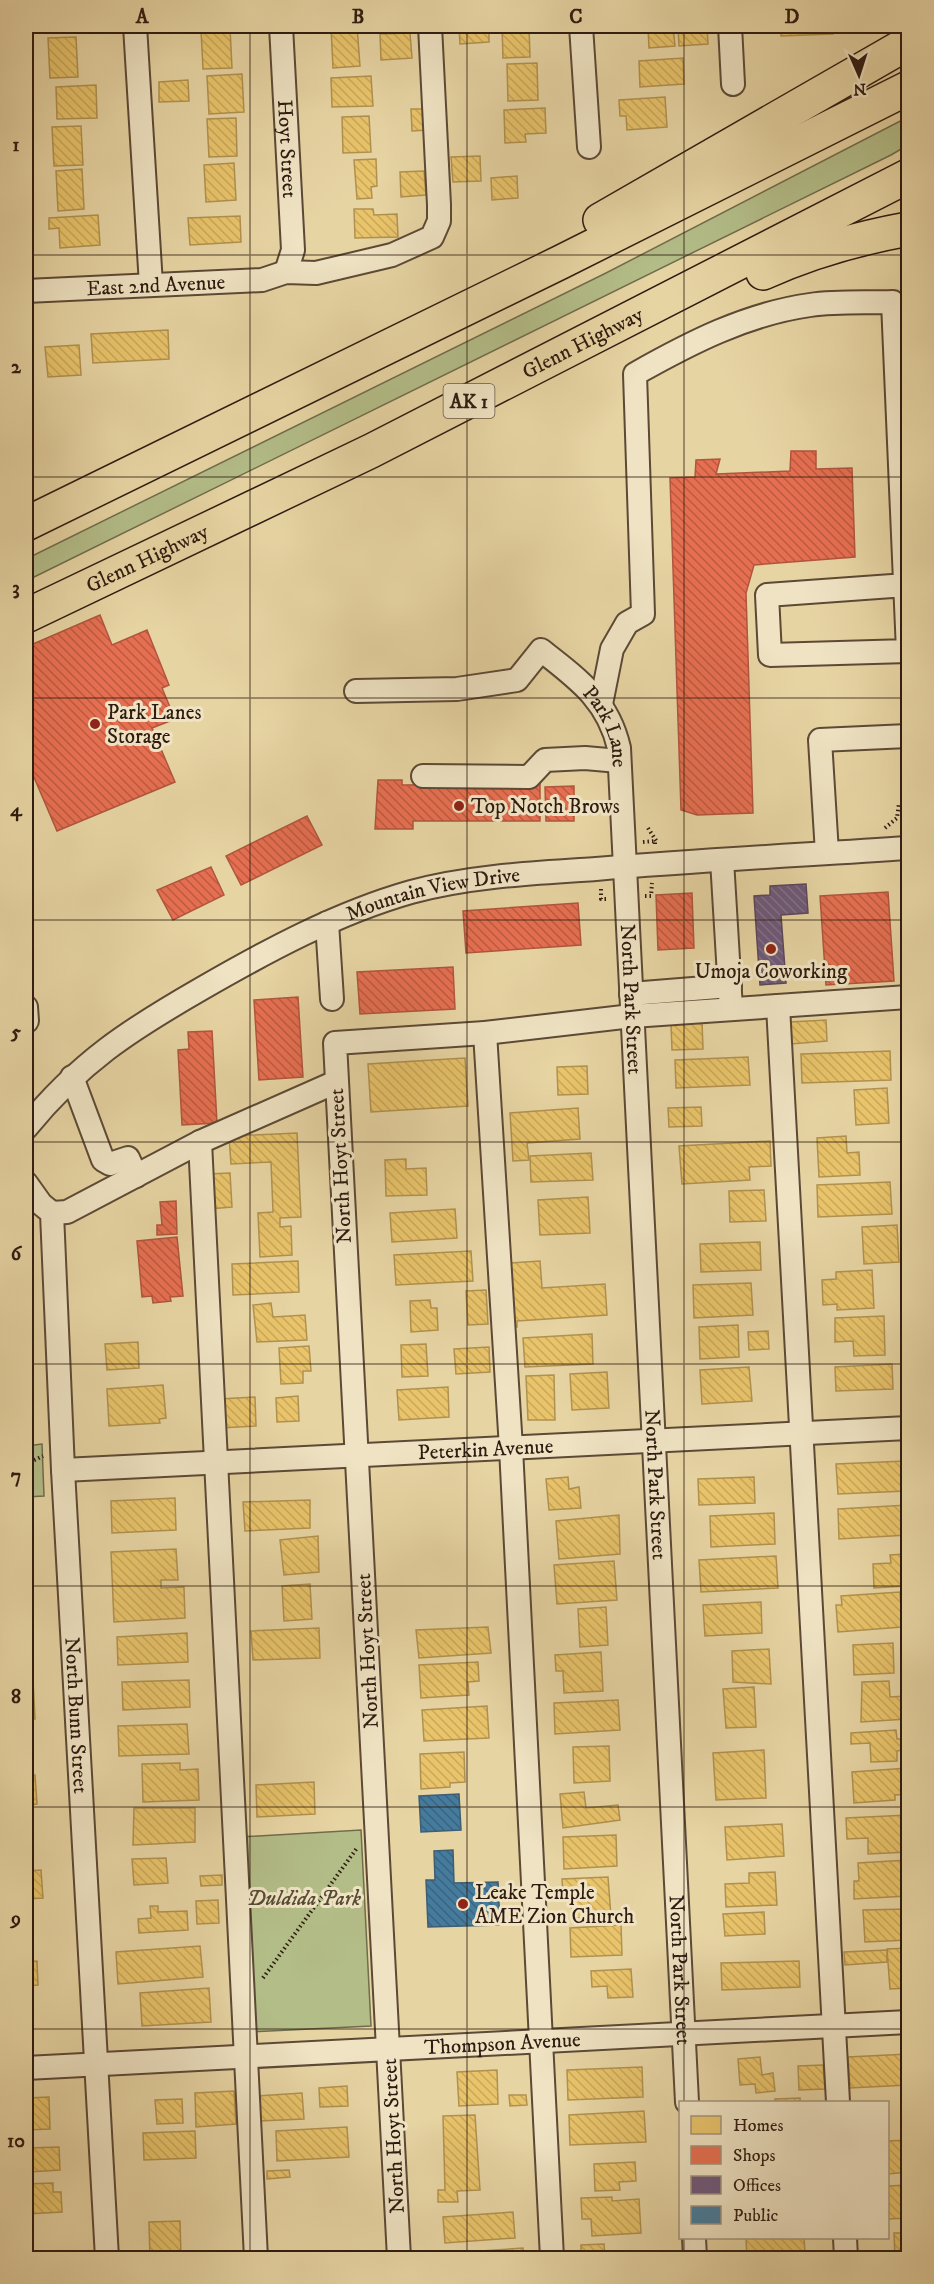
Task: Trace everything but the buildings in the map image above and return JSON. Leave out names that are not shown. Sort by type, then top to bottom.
[{"type":"highway","points":[[401,340],[550,249],[909,43]]},
{"type":"highway","points":[[26,524],[909,88]]},
{"type":"highway","name":"Glenn Highway","points":[[26,616],[370,451],[909,176]]},
{"type":"highway","points":[[370,451],[637,333],[786,262],[849,242],[909,230]]},
{"type":"street","points":[[135,26],[151,285]]},
{"type":"street","name":"Hoyt Street","points":[[281,26],[293,250],[286,272]]},
{"type":"street","name":"East 2nd Avenue","points":[[26,291],[262,280],[286,272],[316,273],[392,255],[432,237],[439,221],[439,205],[430,26]]},
{"type":"street","points":[[581,26],[589,147]]},
{"type":"street","points":[[730,26],[733,84]]},
{"type":"street","points":[[602,704],[612,649],[627,623],[643,614],[635,375],[687,345],[744,320],[810,305],[893,302],[906,585],[909,651],[770,655],[767,595],[906,585]]},
{"type":"street","name":"Park Lane","points":[[356,691],[457,689],[516,680],[541,650],[584,684],[602,704],[614,726],[619,762],[624,866]]},
{"type":"street","points":[[827,854],[820,740],[909,736]]},
{"type":"street","points":[[423,776],[530,777],[544,760],[585,758],[619,762]]},
{"type":"street","name":"Mountain View Drive","points":[[26,1128],[52,1095],[132,1029],[227,974],[327,923],[411,892],[502,876],[909,848]]},
{"type":"street","points":[[722,860],[731,1009]]},
{"type":"street","name":"North Park Street","points":[[624,866],[687,2101]]},
{"type":"street","points":[[327,923],[332,999]]},
{"type":"street","points":[[552,2259],[511,1448],[485,1033],[730,986]]},
{"type":"street","points":[[631,1005],[731,1009],[909,997]]},
{"type":"street","points":[[778,1006],[838,2101]]},
{"type":"street","name":"North Hoyt Street","points":[[399,2259],[334,1043],[485,1033]]},
{"type":"street","points":[[72,1077],[103,1160],[110,1164],[128,1158],[136,1176]]},
{"type":"street","points":[[26,1183],[41,1204],[52,1213],[67,1212],[200,1142],[336,1082]]},
{"type":"street","points":[[200,1142],[256,2259]]},
{"type":"street","name":"North Bunn Street","points":[[52,1213],[63,1470],[107,2259]]},
{"type":"street","name":"Peterkin Avenue","points":[[63,1470],[909,1428]]},
{"type":"street","name":"Thompson Avenue","points":[[26,2068],[388,2051],[909,2022]]},
{"type":"street","points":[[694,2239],[695,2259]]},
{"type":"street","points":[[845,2239],[846,2259]]},
{"type":"path","points":[[244,2005],[356,1849],[376,1833]]},
{"type":"green space","points":[[908,117],[908,145],[891,155],[26,581],[26,559],[606,273]]},
{"type":"green space","points":[[42,1444],[44,1496],[26,1497],[26,1446]]},
{"type":"green space","name":"Duldida Park","points":[[361,1830],[371,2026],[251,2032],[240,1837]]},
{"type":"place","name":"Park Lanes Storage","points":[[95,724]]},
{"type":"place","name":"Top Notch Brows","points":[[459,806]]},
{"type":"place","name":"Umoja Coworking","points":[[771,949]]},
{"type":"place","name":"Leake Temple AME Zion Church","points":[[463,1904]]}]
